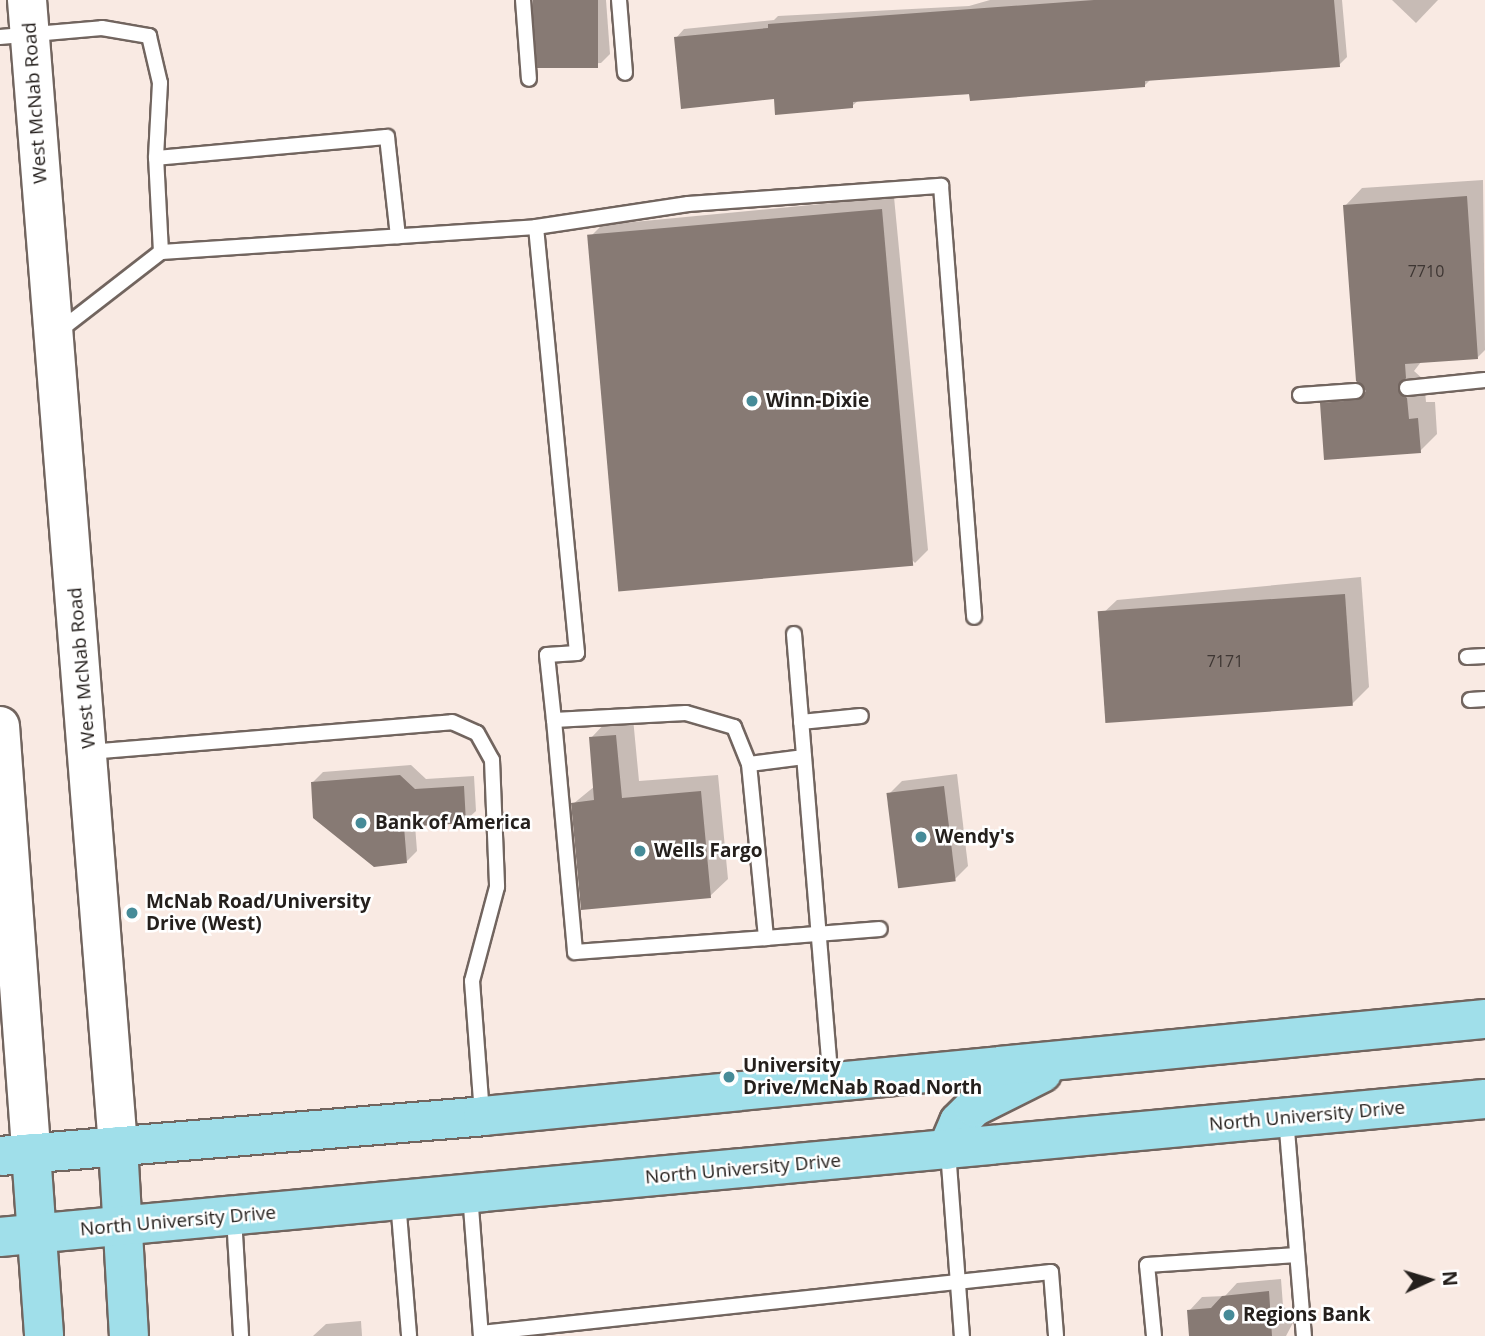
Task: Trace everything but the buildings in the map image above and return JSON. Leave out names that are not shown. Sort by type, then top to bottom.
[{"type":"main road","name":"West McNab Road","points":[[19,24],[53,335],[89,752],[129,1336]]},
{"type":"main road","points":[[0,726],[18,1235],[44,1336]]},
{"type":"main road","points":[[15,1155],[483,1116],[1485,1019]]},
{"type":"main road","points":[[947,1150],[959,1122],[974,1107],[1076,1059]]},
{"type":"main road","name":"North University Drive","points":[[18,1235],[1485,1099]]},
{"type":"lane","points":[[523,0],[529,79]]},
{"type":"lane","points":[[619,0],[625,73]]},
{"type":"lane","points":[[19,24],[102,28],[149,36],[160,83],[156,158],[161,252]]},
{"type":"lane","points":[[156,158],[387,137],[398,236]]},
{"type":"lane","points":[[53,335],[161,252],[536,226],[688,204],[941,186],[974,617]]},
{"type":"lane","points":[[536,226],[577,653],[547,655],[575,952],[880,929]]},
{"type":"lane","points":[[1407,388],[1485,380]]},
{"type":"lane","points":[[1300,396],[1356,391]]},
{"type":"lane","points":[[794,634],[832,1082]]},
{"type":"lane","points":[[1467,657],[1485,656]]},
{"type":"lane","points":[[554,720],[686,713],[734,727],[749,764],[766,939]]},
{"type":"lane","points":[[802,722],[860,716]]},
{"type":"lane","points":[[89,752],[452,722],[477,733],[492,760],[498,887],[472,981],[483,1116]]},
{"type":"lane","points":[[749,764],[804,757]]},
{"type":"lane","points":[[1286,1118],[1304,1336]]},
{"type":"lane","points":[[947,1150],[962,1336]]},
{"type":"lane","points":[[470,1194],[481,1334],[1051,1272],[1056,1336]]},
{"type":"lane","points":[[398,1200],[409,1336]]},
{"type":"lane","points":[[234,1216],[241,1336]]},
{"type":"lane","points":[[1154,1336],[1147,1265],[1297,1255]]},
{"type":"place","name":"Winn-Dixie","points":[[752,401]]},
{"type":"place","name":"Bank of America","points":[[361,823]]},
{"type":"place","name":"Wendy's","points":[[921,837]]},
{"type":"place","name":"Wells Fargo","points":[[640,851]]},
{"type":"place","name":"McNab Road/University Drive (West)","points":[[132,913]]},
{"type":"place","name":"University Drive/McNab Road North","points":[[729,1077]]},
{"type":"place","name":"Regions Bank","points":[[1229,1315]]}]
